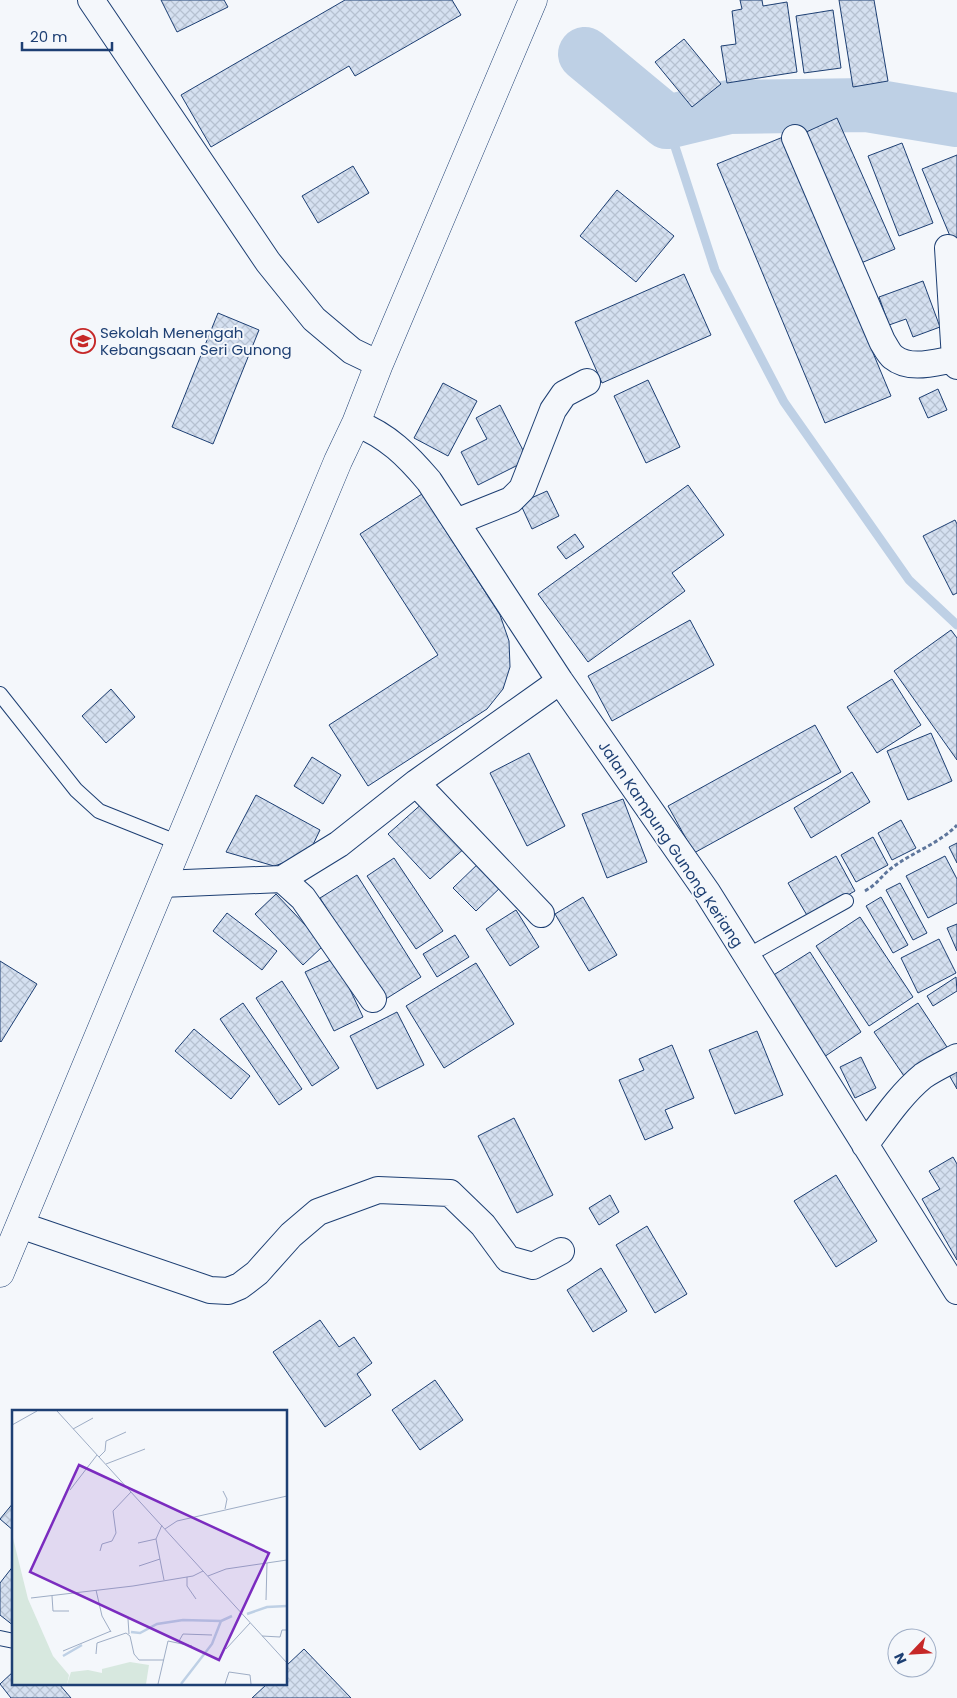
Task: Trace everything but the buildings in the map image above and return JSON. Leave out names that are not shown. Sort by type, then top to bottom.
[{"type":"main road","points":[[0,1273],[334,470],[356,423],[378,364],[533,0]]},
{"type":"street","points":[[91,0],[268,262],[314,319],[352,351],[378,364]]},
{"type":"street","points":[[795,138],[882,341],[893,357],[908,365],[956,362],[948,248]]},
{"type":"street","points":[[456,522],[511,500],[522,489],[553,410],[564,394],[587,382]]},
{"type":"street","name":"Jalan Kampung Gunong Keriang","points":[[356,423],[375,431],[406,455],[429,481],[560,681],[707,892],[957,1291]]},
{"type":"street","points":[[162,884],[282,879],[339,844],[416,783],[560,681]]},
{"type":"street","points":[[416,783],[541,914]]},
{"type":"street","points":[[282,879],[303,898],[373,999]]},
{"type":"street","points":[[865,1144],[897,1101],[924,1076],[957,1057]]},
{"type":"street","points":[[20,1225],[210,1290],[228,1291],[240,1286],[257,1273],[291,1235],[318,1212],[378,1190],[450,1193],[483,1225],[508,1259],[533,1266],[561,1251]]},
{"type":"lane","points":[[0,694],[76,790],[99,811],[179,843]]},
{"type":"lane","points":[[744,950],[846,902]]},
{"type":"path","points":[[846,902],[876,885],[889,870],[949,834],[957,825]]},
{"type":"waterway","points":[[585,54],[667,122],[729,107],[867,105],[957,120]]},
{"type":"waterway","points":[[667,122],[715,270],[784,402],[909,580],[957,625]]},
{"type":"place","name":"Sekolah Menengah Kebangsaan Seri Gunong","points":[[83,341]]}]
